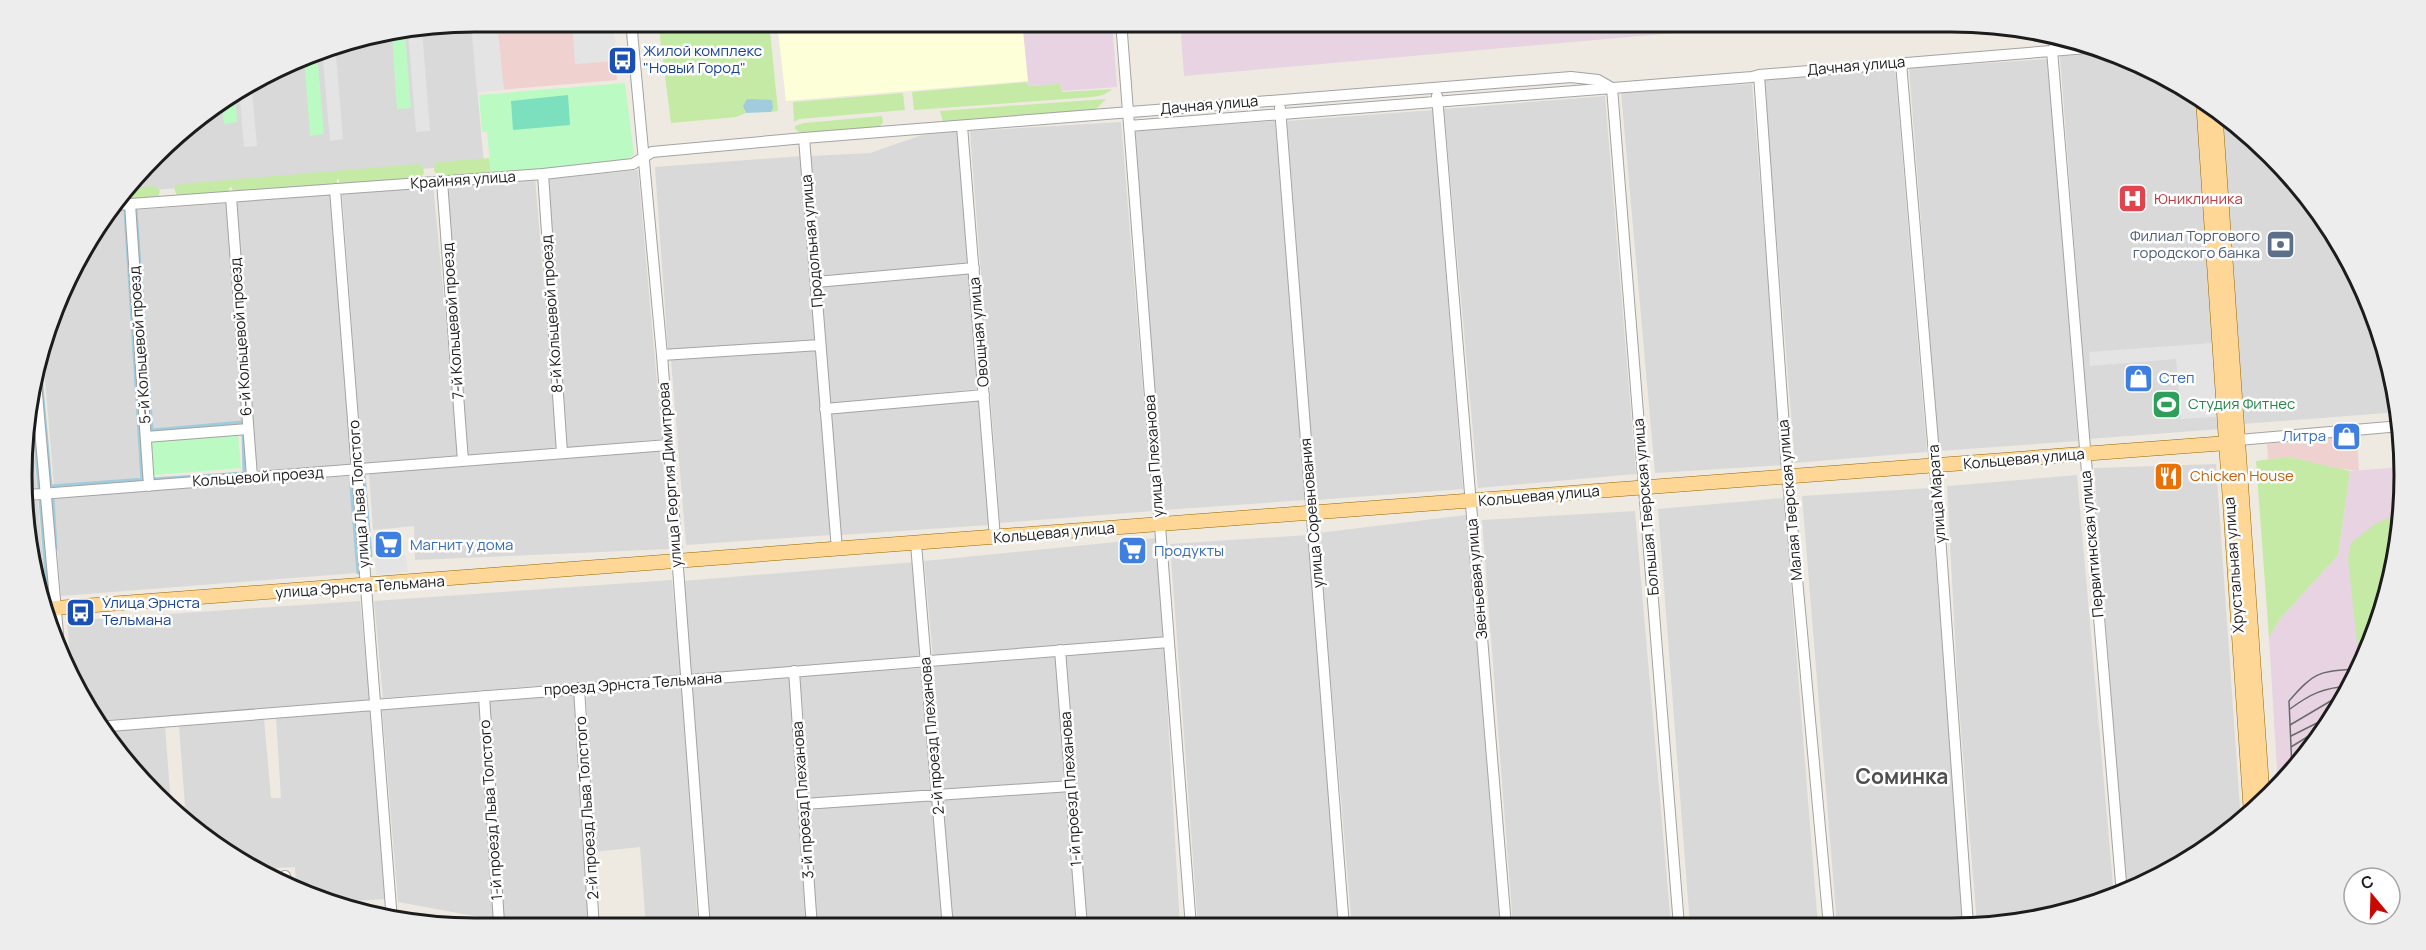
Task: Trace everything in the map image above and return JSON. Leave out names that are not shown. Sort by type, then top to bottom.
[{"type":"main road","name":"Хрустальная улица","points":[[2204,111],[2262,791]]},
{"type":"main road","name":"Хрустальная улица","points":[[2216,119],[2250,802]]},
{"type":"main road","name":"Кольцевая улица","points":[[677,562],[2233,442]]},
{"type":"main road","name":"улица Эрнста Тельмана","points":[[52,609],[677,562]]},
{"type":"street","name":"улица Георгия Димитрова","points":[[633,32],[642,159],[662,355],[704,918]]},
{"type":"street","name":"улица Плеханова","points":[[1122,32],[1190,918]]},
{"type":"street","name":"Дачная улица","points":[[1129,126],[1752,77],[2072,49]]},
{"type":"street","name":"Первитинская улица","points":[[2052,50],[2120,885]]},
{"type":"street","name":"улица Марата","points":[[1901,63],[1935,466],[1967,918]]},
{"type":"street","name":"Малая Тверская улица","points":[[1759,75],[1787,477],[1827,918]]},
{"type":"street","name":"Дачная улица","points":[[804,138],[1571,77],[1598,80],[1612,88]]},
{"type":"street","name":"Звеньевая улица","points":[[1436,88],[1505,918]]},
{"type":"street","name":"Большая Тверская улица","points":[[1612,88],[1678,918]]},
{"type":"street","name":"улица Соревнования","points":[[1279,99],[1343,918]]},
{"type":"street","name":"Овощная улица","points":[[962,126],[995,538]]},
{"type":"street","name":"Крайняя улица","points":[[123,205],[543,174],[633,164],[652,152],[804,138]]},
{"type":"street","name":"Продольная улица","points":[[804,138],[837,550]]},
{"type":"street","name":"8-й Кольцевой проезд","points":[[543,174],[562,453]]},
{"type":"street","name":"7-й Кольцевой проезд","points":[[442,181],[463,461]]},
{"type":"street","name":"улица Льва Толстого","points":[[335,189],[358,469],[389,910]]},
{"type":"street","name":"6-й Кольцевой проезд","points":[[231,197],[252,477]]},
{"type":"street","name":"5-й Кольцевой проезд","points":[[130,204],[149,486]]},
{"type":"street","points":[[816,282],[974,268]]},
{"type":"street","points":[[662,355],[820,345]]},
{"type":"street","points":[[825,409],[984,395]]},
{"type":"street","points":[[38,401],[46,494],[50,599]]},
{"type":"street","name":"Кольцевая улица","points":[[2233,442],[2392,427]]},
{"type":"street","points":[[146,437],[248,429]]},
{"type":"street","name":"Кольцевой проезд","points":[[32,495],[668,445]]},
{"type":"street","name":"2-й проезд Плеханова","points":[[916,544],[947,918]]},
{"type":"street","name":"проезд Эрнста Тельмана","points":[[110,726],[1169,642]]},
{"type":"street","name":"1-й проезд Плеханова","points":[[1060,650],[1081,918]]},
{"type":"street","name":"3-й проезд Плеханова","points":[[794,671],[811,918]]},
{"type":"street","name":"2-й проезд Льва Толстого","points":[[579,688],[593,918]]},
{"type":"street","name":"1-й проезд Льва Толстого","points":[[484,696],[499,918]]},
{"type":"street","points":[[804,804],[1071,786]]},
{"type":"shaded area","points":[[446,32],[472,32],[484,164],[135,191],[161,161],[205,123],[253,91],[279,77],[332,55],[360,47],[388,40]]},
{"type":"shaded area","points":[[472,32],[614,32],[617,80],[477,92]]},
{"type":"shaded area","points":[[472,32],[498,32],[504,90],[477,92]]},
{"type":"shaded area","points":[[573,32],[614,32],[616,61],[575,64]]},
{"type":"shaded area","points":[[778,32],[1023,32],[1028,81],[786,101]]},
{"type":"shaded area","points":[[1023,32],[1113,32],[1117,87],[1062,91],[1060,84],[1028,86]]},
{"type":"shaded area","points":[[1181,32],[1686,32],[1184,76]]},
{"type":"shaded area","points":[[422,34],[430,131],[416,132],[408,36]]},
{"type":"shaded area","points":[[336,54],[343,139],[330,141],[323,58]]},
{"type":"shaded area","points":[[2094,55],[2147,77],[2197,106],[2220,429],[2089,439],[2060,56]]},
{"type":"shaded area","points":[[2048,59],[2078,441],[1939,451],[1909,68]]},
{"type":"shaded area","points":[[1895,68],[1927,452],[1795,463],[1764,80]]},
{"type":"shaded area","points":[[1752,84],[1783,465],[1655,473],[1621,92]]},
{"type":"shaded area","points":[[252,92],[257,146],[244,147],[240,99]]},
{"type":"shaded area","points":[[1605,96],[1636,474],[1478,488],[1444,109]]},
{"type":"shaded area","points":[[1433,110],[1463,489],[1316,500],[1287,121]]},
{"type":"shaded area","points":[[1275,121],[1307,500],[1164,510],[1133,131]]},
{"type":"shaded area","points":[[1121,122],[1153,511],[1000,523],[970,131]]},
{"type":"shaded area","points":[[2224,125],[2265,161],[2303,205],[2335,253],[2361,305],[2371,332],[2390,413],[2242,424]]},
{"type":"shaded area","points":[[959,131],[969,263],[820,278],[810,156],[870,153],[922,135]]},
{"type":"shaded area","points":[[802,156],[817,342],[668,350],[655,167]]},
{"type":"shaded area","points":[[638,170],[662,439],[565,449],[549,179]]},
{"type":"shaded area","points":[[535,177],[557,449],[467,456],[447,186]]},
{"type":"shaded area","points":[[433,184],[459,457],[362,464],[342,193]]},
{"type":"shaded area","points":[[331,194],[353,465],[255,472],[236,202]]},
{"type":"shaded area","points":[[229,203],[244,424],[150,431],[135,210]]},
{"type":"shaded area","points":[[126,210],[145,477],[54,487],[44,371],[55,332],[77,279],[119,211]]},
{"type":"shaded area","points":[[970,273],[977,389],[829,404],[821,285]]},
{"type":"shaded area","points":[[2212,343],[2217,417],[2181,419],[2176,359],[2090,366],[2089,352]]},
{"type":"shaded area","points":[[816,351],[830,535],[686,545],[671,360]]},
{"type":"shaded area","points":[[978,401],[989,525],[841,535],[830,412]]},
{"type":"shaded area","points":[[2352,433],[2357,439],[2359,471],[2332,468],[2289,457],[2268,460],[2267,444]]},
{"type":"shaded area","points":[[33,436],[37,490],[32,490]]},
{"type":"shaded area","points":[[662,450],[669,549],[415,560],[414,526],[373,530],[369,473]]},
{"type":"shaded area","points":[[2216,464],[2240,810],[2197,844],[2125,883],[2094,468]]},
{"type":"shaded area","points":[[2394,468],[2394,504],[2386,562],[2371,618],[2349,671],[2320,721],[2277,775],[2269,638],[2279,620],[2338,555],[2350,471]]},
{"type":"shaded area","points":[[2077,475],[2113,888],[2038,910],[1976,918],[1958,694],[1947,486]]},
{"type":"shaded area","points":[[350,476],[357,573],[61,596],[53,498]]},
{"type":"shaded area","points":[[1930,488],[1963,918],[1836,918],[1802,496]]},
{"type":"shaded area","points":[[1784,498],[1817,918],[1689,918],[1658,509]]},
{"type":"shaded area","points":[[38,501],[44,579],[35,533],[32,502]]},
{"type":"shaded area","points":[[1635,511],[1670,918],[1512,918],[1482,520]]},
{"type":"shaded area","points":[[1466,515],[1500,918],[1351,918],[1318,533]]},
{"type":"shaded area","points":[[1308,535],[1338,918],[1197,918],[1170,544]]},
{"type":"shaded area","points":[[1156,538],[1164,638],[933,656],[924,561]]},
{"type":"shaded area","points":[[406,555],[408,572],[376,575],[375,558]]},
{"type":"shaded area","points":[[915,562],[923,657],[690,675],[683,581]]},
{"type":"shaded area","points":[[672,580],[681,675],[383,698],[374,601]]},
{"type":"shaded area","points":[[360,601],[370,700],[105,720],[70,656],[67,621]]},
{"type":"shaded area","points":[[1164,648],[1179,918],[1085,918],[1064,655]]},
{"type":"shaded area","points":[[1056,656],[1067,782],[944,790],[933,664]]},
{"type":"shaded area","points":[[923,668],[933,792],[810,800],[800,675]]},
{"type":"shaded area","points":[[790,676],[808,918],[708,918],[691,685]]},
{"type":"shaded area","points":[[682,686],[697,918],[645,918],[640,847],[594,852],[586,694]]},
{"type":"shaded area","points":[[577,693],[591,918],[503,918],[489,701]]},
{"type":"shaded area","points":[[480,701],[496,918],[398,902],[382,709]]},
{"type":"shaded area","points":[[370,708],[385,899],[354,901],[305,885],[296,881],[295,867],[276,868],[276,871],[229,844],[181,807],[185,806],[179,726],[264,718],[271,798],[281,798],[276,718]]},
{"type":"shaded area","points":[[165,726],[170,797],[123,745],[112,729]]},
{"type":"shaded area","points":[[1068,792],[1077,918],[951,918],[943,800]]},
{"type":"shaded area","points":[[934,801],[942,918],[816,918],[809,808]]},
{"type":"green space","points":[[659,32],[770,32],[778,111],[771,112],[773,108],[744,111],[746,113],[736,117],[671,123]]},
{"type":"green space","points":[[405,37],[411,108],[397,109],[392,39]]},
{"type":"green space","points":[[318,60],[324,134],[310,136],[305,65]]},
{"type":"green space","points":[[1027,82],[1028,86],[1060,84],[1062,92],[1113,89],[1103,95],[1093,97],[914,110],[912,92]]},
{"type":"green space","points":[[625,83],[634,155],[623,162],[491,173],[487,132],[482,132],[479,95]]},
{"type":"green space","points":[[903,93],[905,110],[799,119],[794,122],[793,102]]},
{"type":"green space","points":[[568,95],[570,125],[513,130],[511,101]]},
{"type":"green space","points":[[1106,99],[1094,111],[943,122],[940,111]]},
{"type":"green space","points":[[236,102],[237,122],[224,124],[223,110]]},
{"type":"green space","points":[[882,116],[883,122],[879,128],[802,134],[795,129],[795,126],[804,123]]},
{"type":"green space","points":[[489,158],[491,173],[438,177],[434,170],[438,162]]},
{"type":"green space","points":[[418,164],[423,167],[424,173],[421,178],[339,184],[339,179],[337,179],[337,184],[233,193],[232,187],[229,188],[229,193],[177,196],[174,188],[180,184]]},
{"type":"green space","points":[[155,186],[160,191],[158,198],[131,201],[131,196],[138,187]]},
{"type":"green space","points":[[238,435],[241,468],[154,475],[151,442]]},
{"type":"green space","points":[[2289,457],[2350,471],[2338,555],[2279,620],[2269,638],[2256,461]]},
{"type":"green space","points":[[2393,516],[2379,590],[2358,652],[2348,559],[2351,543],[2375,524]]},
{"type":"water","points":[[747,99],[772,100],[773,108],[771,112],[746,113],[743,106]]},
{"type":"waterway","points":[[136,210],[152,430],[242,422],[243,426]]},
{"type":"waterway","points":[[125,211],[142,480]]},
{"type":"waterway","points":[[42,382],[51,486],[144,479]]},
{"type":"waterway","points":[[34,427],[39,489]]},
{"type":"waterway","points":[[152,479],[244,473],[243,431]]},
{"type":"waterway","points":[[350,474],[358,573]]},
{"type":"waterway","points":[[364,474],[371,556]]},
{"type":"waterway","points":[[53,497],[56,549]]},
{"type":"waterway","points":[[40,498],[47,590]]},
{"type":"tram line","points":[[2292,758],[2289,701],[2312,678],[2334,671],[2350,670]]},
{"type":"tram line","points":[[2290,709],[2317,693],[2340,687]]},
{"type":"tram line","points":[[2290,725],[2334,699]]},
{"type":"tram line","points":[[2291,736],[2319,722]]},
{"type":"tram line","points":[[2291,747],[2310,735]]},
{"type":"place","name":"Жилой комплекс \"Новый Город\"","points":[[622,60]]},
{"type":"place","name":"Юниклиника","points":[[2133,199]]},
{"type":"place","name":"Филиал Торгового городского банка","points":[[2281,245]]},
{"type":"place","name":"Степ","points":[[2138,378]]},
{"type":"place","name":"Студия Фитнес","points":[[2167,404]]},
{"type":"place","name":"Литра","points":[[2347,436]]},
{"type":"place","name":"Chicken House","points":[[2169,476]]},
{"type":"place","name":"Магнит у дома","points":[[389,545]]},
{"type":"place","name":"Продукты","points":[[1133,551]]},
{"type":"place","name":"Улица Эрнста Тельмана","points":[[81,612]]},
{"type":"district","name":"Соминка","points":[[1902,777]]}]
